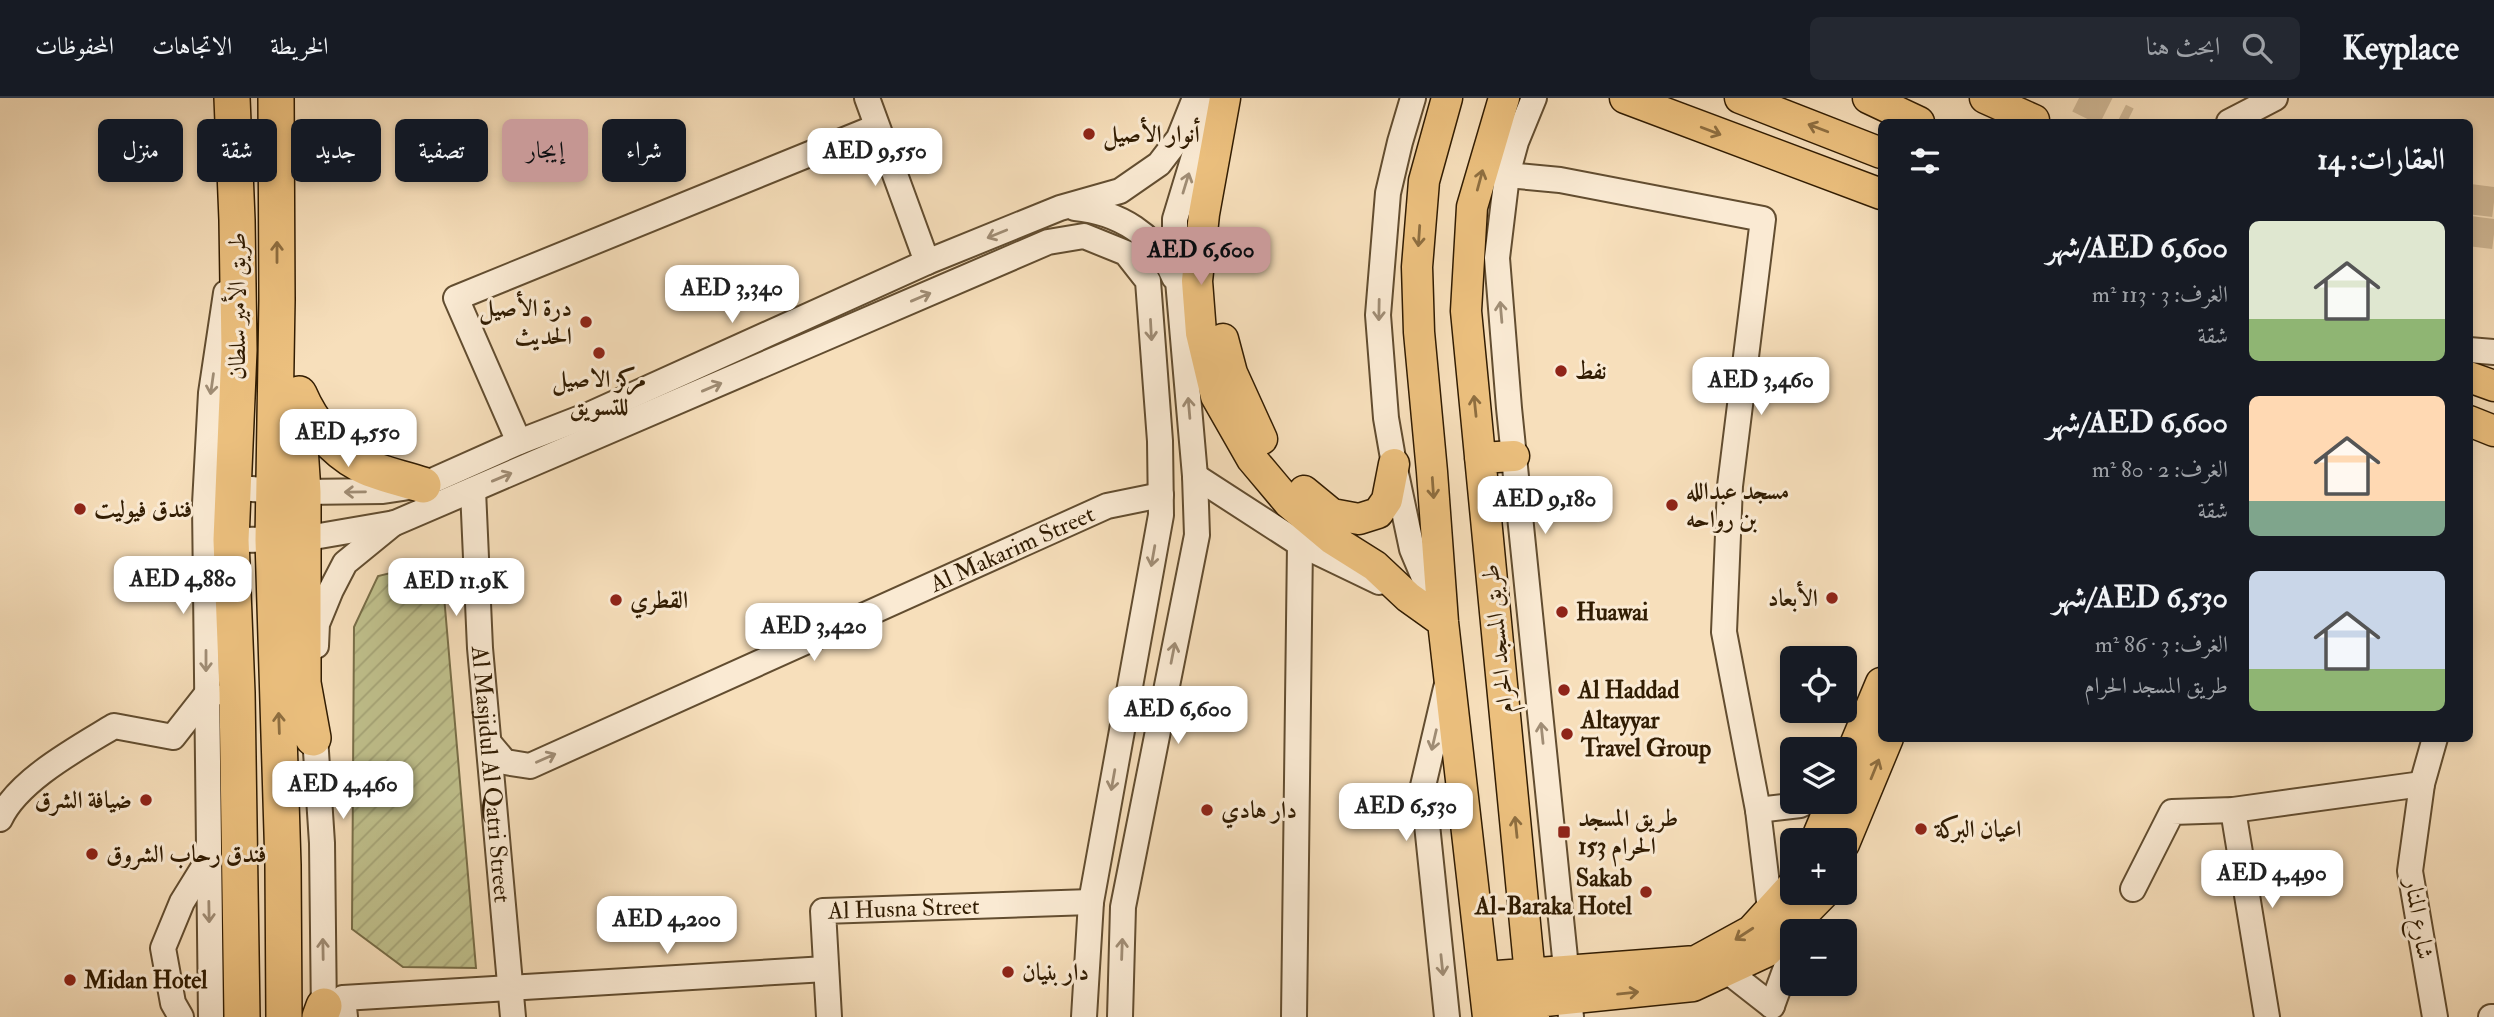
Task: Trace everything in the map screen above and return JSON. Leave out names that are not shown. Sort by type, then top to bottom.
[{"type":"highway","name":"طريق الأمير سلطان","points":[[232,98],[239,350],[234,488],[221,694],[240,882],[242,1017]]},
{"type":"highway","name":"طريق الأمير سلطان","points":[[276,98],[277,300],[289,492],[283,865],[284,1017]]},
{"type":"highway","points":[[277,300],[292,340],[295,385],[289,492]]},
{"type":"highway","points":[[295,385],[310,416],[330,441],[360,464],[423,485]]},
{"type":"highway","points":[[287,539],[303,683],[313,738]]},
{"type":"main road","points":[[1222,98],[1204,214],[1197,281],[1201,332],[1216,396],[1260,454],[1289,503],[1332,539],[1375,566],[1408,597],[1443,622]]},
{"type":"main road","points":[[1238,98],[1219,241],[1217,298],[1231,373],[1260,454],[1332,514],[1359,519],[1378,513],[1387,500],[1394,464]]},
{"type":"main road","points":[[1447,98],[1424,181],[1417,267],[1419,332],[1443,622],[1487,1012],[1532,998],[1692,986],[1766,952],[1809,913]]},
{"type":"main road","name":"طريق المسجد الحرام","points":[[1504,98],[1472,207],[1465,311],[1532,998]]},
{"type":"main road","points":[[1625,98],[1878,193]]},
{"type":"main road","points":[[1740,98],[1878,152]]},
{"type":"main road","points":[[1868,98],[1913,119]]},
{"type":"main road","points":[[1985,98],[2032,119]]},
{"type":"main road","points":[[2473,378],[2494,386]]},
{"type":"main road","points":[[2473,423],[2494,431]]},
{"type":"main road","points":[[1480,458],[1514,456]]},
{"type":"main road","points":[[1857,740],[1878,690]]},
{"type":"main road","points":[[1851,828],[1886,742]]},
{"type":"main road","points":[[1569,996],[1696,961],[1751,931],[1780,899]]},
{"type":"main road","points":[[1484,977],[1532,998]]},
{"type":"street","points":[[867,98],[927,262]]},
{"type":"street","points":[[234,488],[289,492],[383,491],[423,485],[519,442],[591,414],[927,262],[1060,208],[1120,191],[1159,164],[1179,138],[1195,98]]},
{"type":"street","points":[[1120,1017],[1123,907],[1197,535],[1195,476],[1178,286],[1175,219],[1195,153],[1222,98]]},
{"type":"street","points":[[1413,98],[1399,142],[1388,193],[1378,315],[1386,418],[1394,464],[1412,549],[1443,622]]},
{"type":"street","points":[[1534,98],[1516,142],[1507,175],[1497,258],[1514,456],[1569,996]]},
{"type":"street","points":[[2235,119],[2275,98]]},
{"type":"street","points":[[519,442],[456,298],[876,127]]},
{"type":"street","points":[[1507,175],[1560,180],[1763,219],[1730,486],[1724,632],[1758,810],[1770,909]]},
{"type":"street","points":[[1060,208],[1090,209],[1133,226],[1160,253],[1178,286]]},
{"type":"street","points":[[211,1017],[208,860],[221,694],[205,504],[211,393],[237,220]]},
{"type":"street","points":[[231,540],[287,539],[395,523],[1048,242],[1084,236],[1126,253],[1148,281],[1160,441],[1161,515],[1091,902],[1084,1017]]},
{"type":"street","points":[[2473,350],[2494,352]]},
{"type":"street","points":[[1195,476],[1300,544],[1408,597]]},
{"type":"street","name":"Al Masjidul Al Qatri Street","points":[[472,490],[480,648],[513,1017]]},
{"type":"street","name":"Al Makarim Street","points":[[489,743],[505,762],[530,766],[1107,506],[1161,495]]},
{"type":"street","points":[[328,1014],[322,843],[313,738],[317,624],[345,563],[395,523]]},
{"type":"street","points":[[1294,1017],[1300,544]]},
{"type":"street","points":[[1447,1017],[1423,786],[1450,673]]},
{"type":"street","points":[[0,788],[49,765],[114,726],[173,737],[221,694]]},
{"type":"street","name":"شارع المنار","points":[[2434,742],[2422,784],[2410,871],[2435,1017]]},
{"type":"street","points":[[0,819],[5,808],[49,765]]},
{"type":"street","points":[[2133,889],[2172,812],[2233,810],[2422,784]]},
{"type":"street","points":[[1758,810],[1780,807]]},
{"type":"street","points":[[2233,810],[2267,1017]]},
{"type":"street","points":[[181,1017],[173,1003],[163,948],[182,902],[208,860]]},
{"type":"street","name":"Al Husna Street","points":[[829,1017],[823,911],[1091,902]]},
{"type":"street","points":[[328,1014],[343,998],[826,969]]},
{"type":"street","points":[[1726,970],[1774,1012],[1780,992]]},
{"type":"green space","points":[[441,561],[476,968],[403,967],[352,929],[354,627],[378,576]]},
{"type":"tunnel","points":[[2079,98],[2121,119]]},
{"type":"tunnel","points":[[2473,199],[2494,202]]},
{"type":"tunnel","points":[[2473,231],[2494,234]]},
{"type":"place","name":"أنوار الأصيل","points":[[1089,134]]},
{"type":"place","name":"درة الأصيل الحديث","points":[[586,322]]},
{"type":"place","name":"مركز الاصيل للتسويق","points":[[599,353]]},
{"type":"place","name":"نفط","points":[[1561,371]]},
{"type":"place","name":"مسجد عبدالله بن رواحه","points":[[1672,505]]},
{"type":"place","name":"فندق فيوليت","points":[[80,509]]},
{"type":"place","name":"الأبعاد","points":[[1832,598]]},
{"type":"place","name":"القطري","points":[[616,600]]},
{"type":"place","name":"Huawai","points":[[1562,612]]},
{"type":"place","name":"Al Haddad","points":[[1564,690]]},
{"type":"place","name":"Altayyar Travel Group","points":[[1567,734]]},
{"type":"place","name":"ضيافة الشرق","points":[[146,800]]},
{"type":"place","name":"دار هادي","points":[[1207,810]]},
{"type":"place","name":"اعيان البركة","points":[[1921,829]]},
{"type":"place","name":"طريق المسجد الحرام 153","points":[[1564,832]]},
{"type":"place","name":"فندق رحاب الشروق","points":[[92,854]]},
{"type":"place","name":"Sakab Al-Baraka Hotel","points":[[1646,892]]},
{"type":"place","name":"دار بنيان","points":[[1008,972]]},
{"type":"place","name":"Midan Hotel","points":[[70,980]]}]
